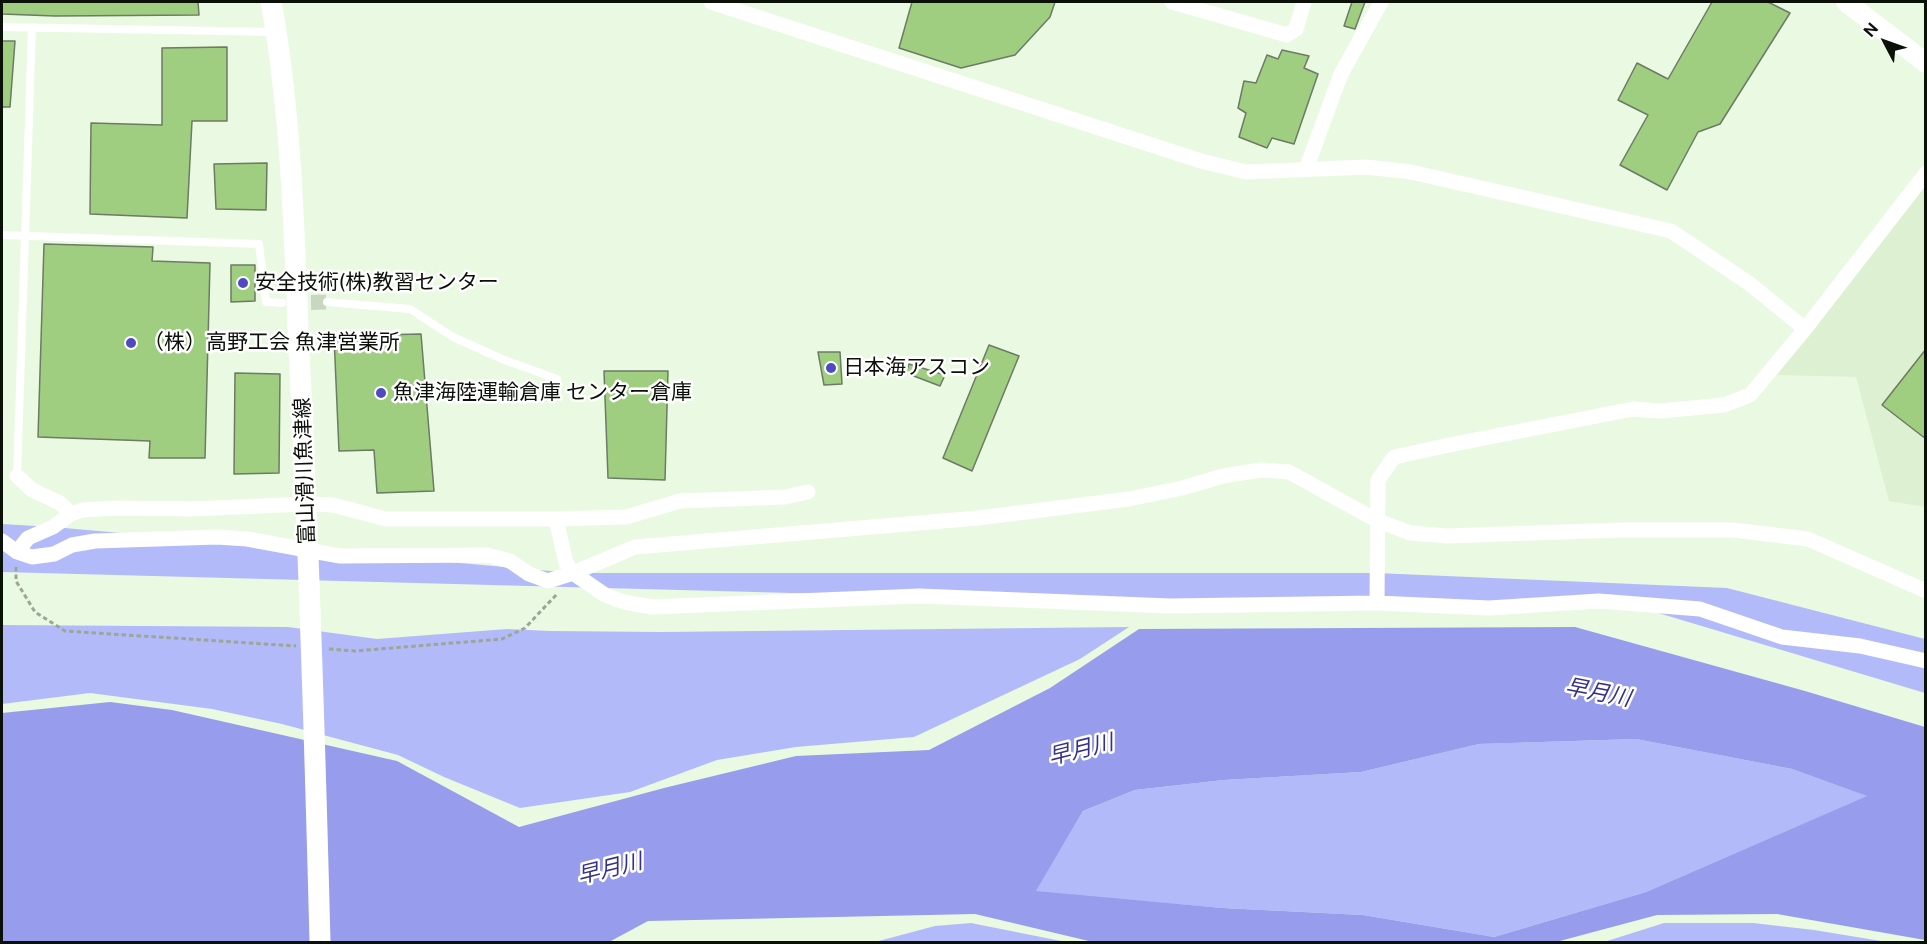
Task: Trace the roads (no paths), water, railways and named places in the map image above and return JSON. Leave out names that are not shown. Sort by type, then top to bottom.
[{"type":"main road","name":"富山滑川魚津線","points":[[271,2],[277,32],[290,165],[307,511],[320,942]]},
{"type":"street","points":[[711,2],[1201,161],[1246,172],[1367,167],[1412,172],[1671,231],[1750,284],[1805,329]]},
{"type":"street","points":[[1172,2],[1287,35],[1296,29],[1304,2]]},
{"type":"street","points":[[1306,169],[1341,74],[1381,2]]},
{"type":"street","points":[[1846,2],[1926,63]]},
{"type":"street","points":[[1377,603],[1378,480],[1394,458],[1449,444],[1633,409],[1660,411],[1724,405],[1750,395],[1805,329],[1926,173]]},
{"type":"street","points":[[2,541],[17,552],[32,557],[54,554],[72,544],[95,541],[217,537],[248,539],[340,556],[487,555],[510,561],[529,574],[548,581],[635,547],[978,518],[1128,499],[1182,488],[1223,476],[1261,470],[1290,472],[1376,520],[1410,533],[1447,536],[1620,530],[1722,530],[1808,539],[1926,591]]},
{"type":"street","points":[[17,476],[32,490],[60,503],[71,514]]},
{"type":"street","points":[[17,552],[28,538],[82,510],[116,508],[307,511],[333,505],[386,519],[556,519],[626,516],[680,501],[785,497],[808,492]]},
{"type":"street","points":[[556,519],[566,562],[573,573],[605,595],[624,602],[652,607],[919,596],[1170,606],[1377,603],[1489,609],[1599,601],[1700,609],[1782,637],[1860,646],[1926,661]]},
{"type":"lane","points":[[2,27],[277,32]]},
{"type":"lane","points":[[17,476],[32,28]]},
{"type":"lane","points":[[2,235],[259,244],[266,302],[282,303]]},
{"type":"lane","points":[[327,302],[410,309],[453,337],[502,359],[557,379]]},
{"type":"water","name":"早月川","points":[[1575,627],[1925,727],[1925,940],[1777,914],[1657,915],[1556,942],[1093,942],[975,914],[648,921],[609,942],[2,942],[2,713],[110,702],[172,710],[397,761],[519,827],[796,756],[929,750],[1050,688],[1139,629]],"holes":[[[1636,739],[1792,769],[1867,796],[1646,892],[1494,937],[1363,915],[1223,908],[1036,891],[1083,811],[1135,790],[1224,780],[1361,772],[1479,744]]]},
{"type":"tunnel","points":[[288,303],[327,302]]},
{"type":"place","name":"安全技術(株)教習センター","points":[[243,283]]},
{"type":"place","name":"（株）高野工会 魚津営業所","points":[[131,343]]},
{"type":"place","name":"日本海アスコン","points":[[831,368]]},
{"type":"place","name":"魚津海陸運輸倉庫 センター倉庫","points":[[381,393]]}]
